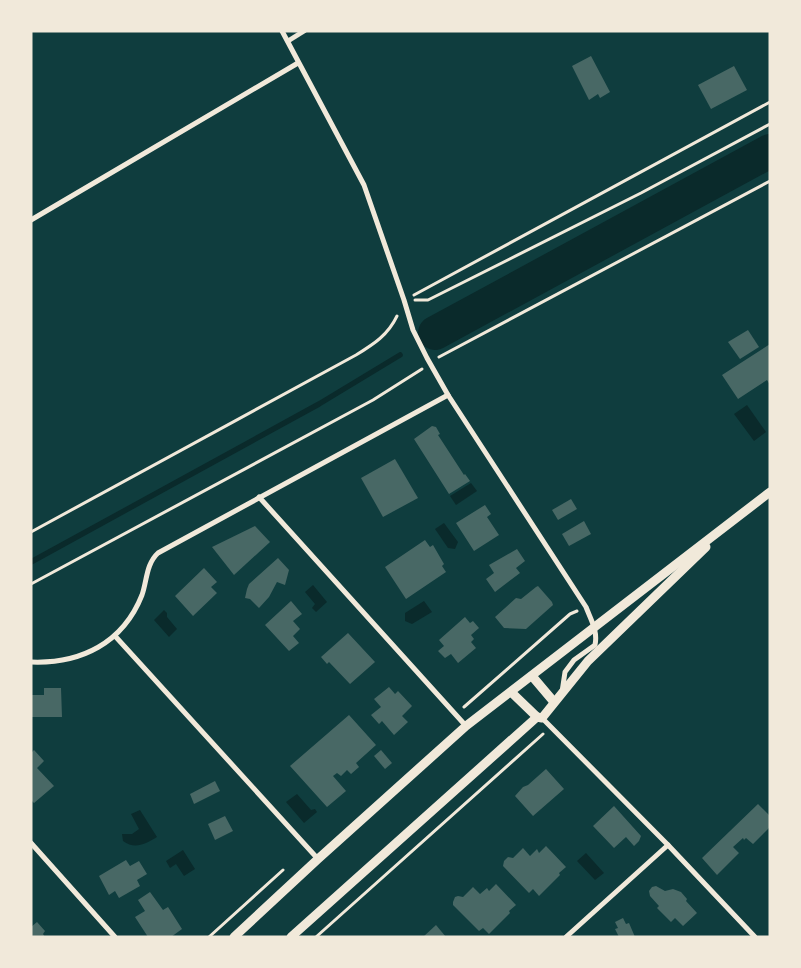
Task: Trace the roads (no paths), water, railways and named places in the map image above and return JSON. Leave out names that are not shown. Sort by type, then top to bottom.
[{"type":"street","points":[[282,31],[364,185],[413,330],[428,361],[586,608],[594,626],[595,645],[574,660],[564,672],[562,692]]},
{"type":"street","points":[[288,41],[304,31]]},
{"type":"street","points":[[31,220],[298,63]]},
{"type":"street","points":[[31,662],[45,663],[71,658],[100,647],[115,636],[129,618],[141,596],[152,558],[158,553],[448,395]]},
{"type":"street","points":[[234,937],[466,726],[770,492]]},
{"type":"street","points":[[259,497],[466,726]]},
{"type":"street","points":[[291,937],[539,717],[588,661],[737,518]]},
{"type":"street","points":[[115,636],[318,859]]},
{"type":"street","points":[[532,676],[554,702]]},
{"type":"street","points":[[511,692],[550,727],[668,845],[755,937]]},
{"type":"street","points":[[31,843],[115,937]]},
{"type":"street","points":[[566,937],[668,845]]},
{"type":"water","points":[[747,405],[766,432],[754,441],[734,414]]},
{"type":"water","points":[[471,483],[477,491],[456,505],[450,496]]},
{"type":"water","points":[[444,523],[458,542],[455,549],[448,548],[435,529]]},
{"type":"water","points":[[313,585],[327,602],[316,612],[312,608],[315,604],[305,592]]},
{"type":"water","points":[[424,601],[432,612],[412,624],[405,621],[405,613]]},
{"type":"water","points":[[164,610],[177,629],[169,637],[154,620]]},
{"type":"water","points":[[297,794],[311,810],[315,809],[317,812],[304,823],[286,802]]},
{"type":"water","points":[[140,810],[157,837],[136,846],[127,844],[123,841],[122,834],[132,834],[139,829],[131,814]]},
{"type":"water","points":[[183,850],[195,869],[184,876],[176,864],[170,868],[166,861]]},
{"type":"water","points":[[586,853],[604,873],[595,880],[577,861]]},
{"type":"waterway","points":[[435,333],[770,151]]},
{"type":"waterway","points":[[31,562],[319,404],[400,355]]}]
